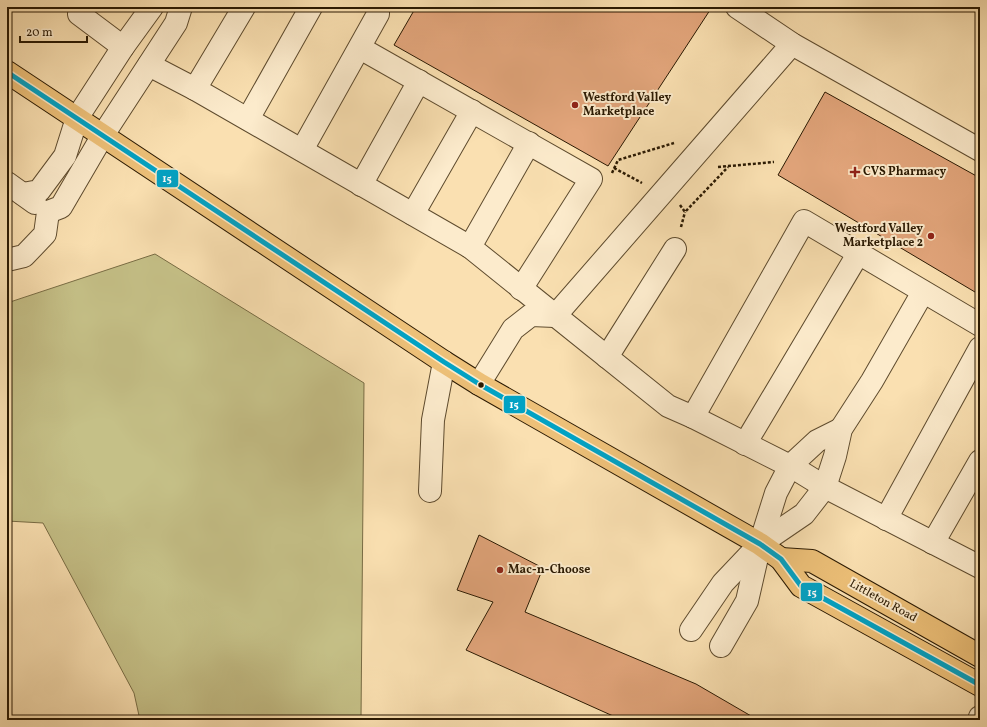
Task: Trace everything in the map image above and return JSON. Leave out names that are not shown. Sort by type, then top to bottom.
[{"type":"main road","points":[[7,72],[444,362],[479,384],[760,544],[782,559],[801,586],[980,685]]},
{"type":"main road","name":"Littleton Road","points":[[782,559],[812,561],[980,656]]},
{"type":"lane","points":[[15,189],[39,191],[65,156],[77,118],[123,47],[152,7]]},
{"type":"lane","points":[[48,212],[61,207],[103,135],[176,23],[181,7]]},
{"type":"lane","points":[[195,89],[244,7]]},
{"type":"lane","points":[[248,119],[311,7]]},
{"type":"lane","points":[[302,150],[360,48],[378,14],[378,7]]},
{"type":"lane","points":[[737,7],[792,44],[980,150]]},
{"type":"lane","points":[[77,9],[123,47]]},
{"type":"lane","points":[[555,316],[792,44]]},
{"type":"lane","points":[[360,48],[591,179],[521,289]]},
{"type":"lane","points":[[148,65],[195,89],[470,247],[668,406],[790,466],[825,487],[980,567]]},
{"type":"lane","points":[[361,185],[419,81]]},
{"type":"lane","points":[[414,214],[472,111]]},
{"type":"lane","points":[[470,247],[528,143]]},
{"type":"lane","points":[[15,189],[48,212]]},
{"type":"lane","points":[[7,260],[24,256],[45,234],[48,212]]},
{"type":"lane","points":[[693,417],[804,221],[980,325]]},
{"type":"lane","points":[[607,358],[675,249]]},
{"type":"lane","points":[[745,444],[858,254]]},
{"type":"lane","points":[[691,630],[723,582],[760,544],[804,514],[825,487],[835,456],[841,429],[872,381],[923,292]]},
{"type":"lane","points":[[479,384],[513,329],[531,315],[555,316]]},
{"type":"lane","points":[[886,519],[980,348]]},
{"type":"lane","points":[[430,490],[434,420],[444,362]]},
{"type":"lane","points":[[721,646],[747,601],[760,544],[776,493],[790,466],[817,442],[841,429]]},
{"type":"lane","points":[[933,543],[980,461]]},
{"type":"path","points":[[718,167],[774,162]]},
{"type":"path","points":[[677,200],[685,212],[728,167]]},
{"type":"path","points":[[614,168],[645,185]]},
{"type":"shaded area","points":[[155,254],[364,383],[361,719],[359,720],[140,720],[134,693],[43,523],[7,521],[7,303]]},
{"type":"building","name":"Westford Valley Marketplace","points":[[416,7],[712,7],[608,166],[394,45]]},
{"type":"building","name":"Westford Valley Marketplace 2","points":[[825,92],[980,178],[980,295],[778,175]]},
{"type":"building","points":[[479,535],[543,568],[525,612],[696,684],[758,720],[622,720],[466,650],[493,602],[457,590]]},
{"type":"transit line","name":"15","points":[[7,72],[444,362],[479,384],[760,544],[781,559],[801,586],[980,685]]},
{"type":"place","name":"Westford Valley Marketplace","points":[[575,105]]},
{"type":"place","name":"CVS Pharmacy","points":[[855,172]]},
{"type":"place","name":"Westford Valley Marketplace 2","points":[[931,236]]},
{"type":"place","name":"Mac-n-Choose","points":[[500,570]]}]
